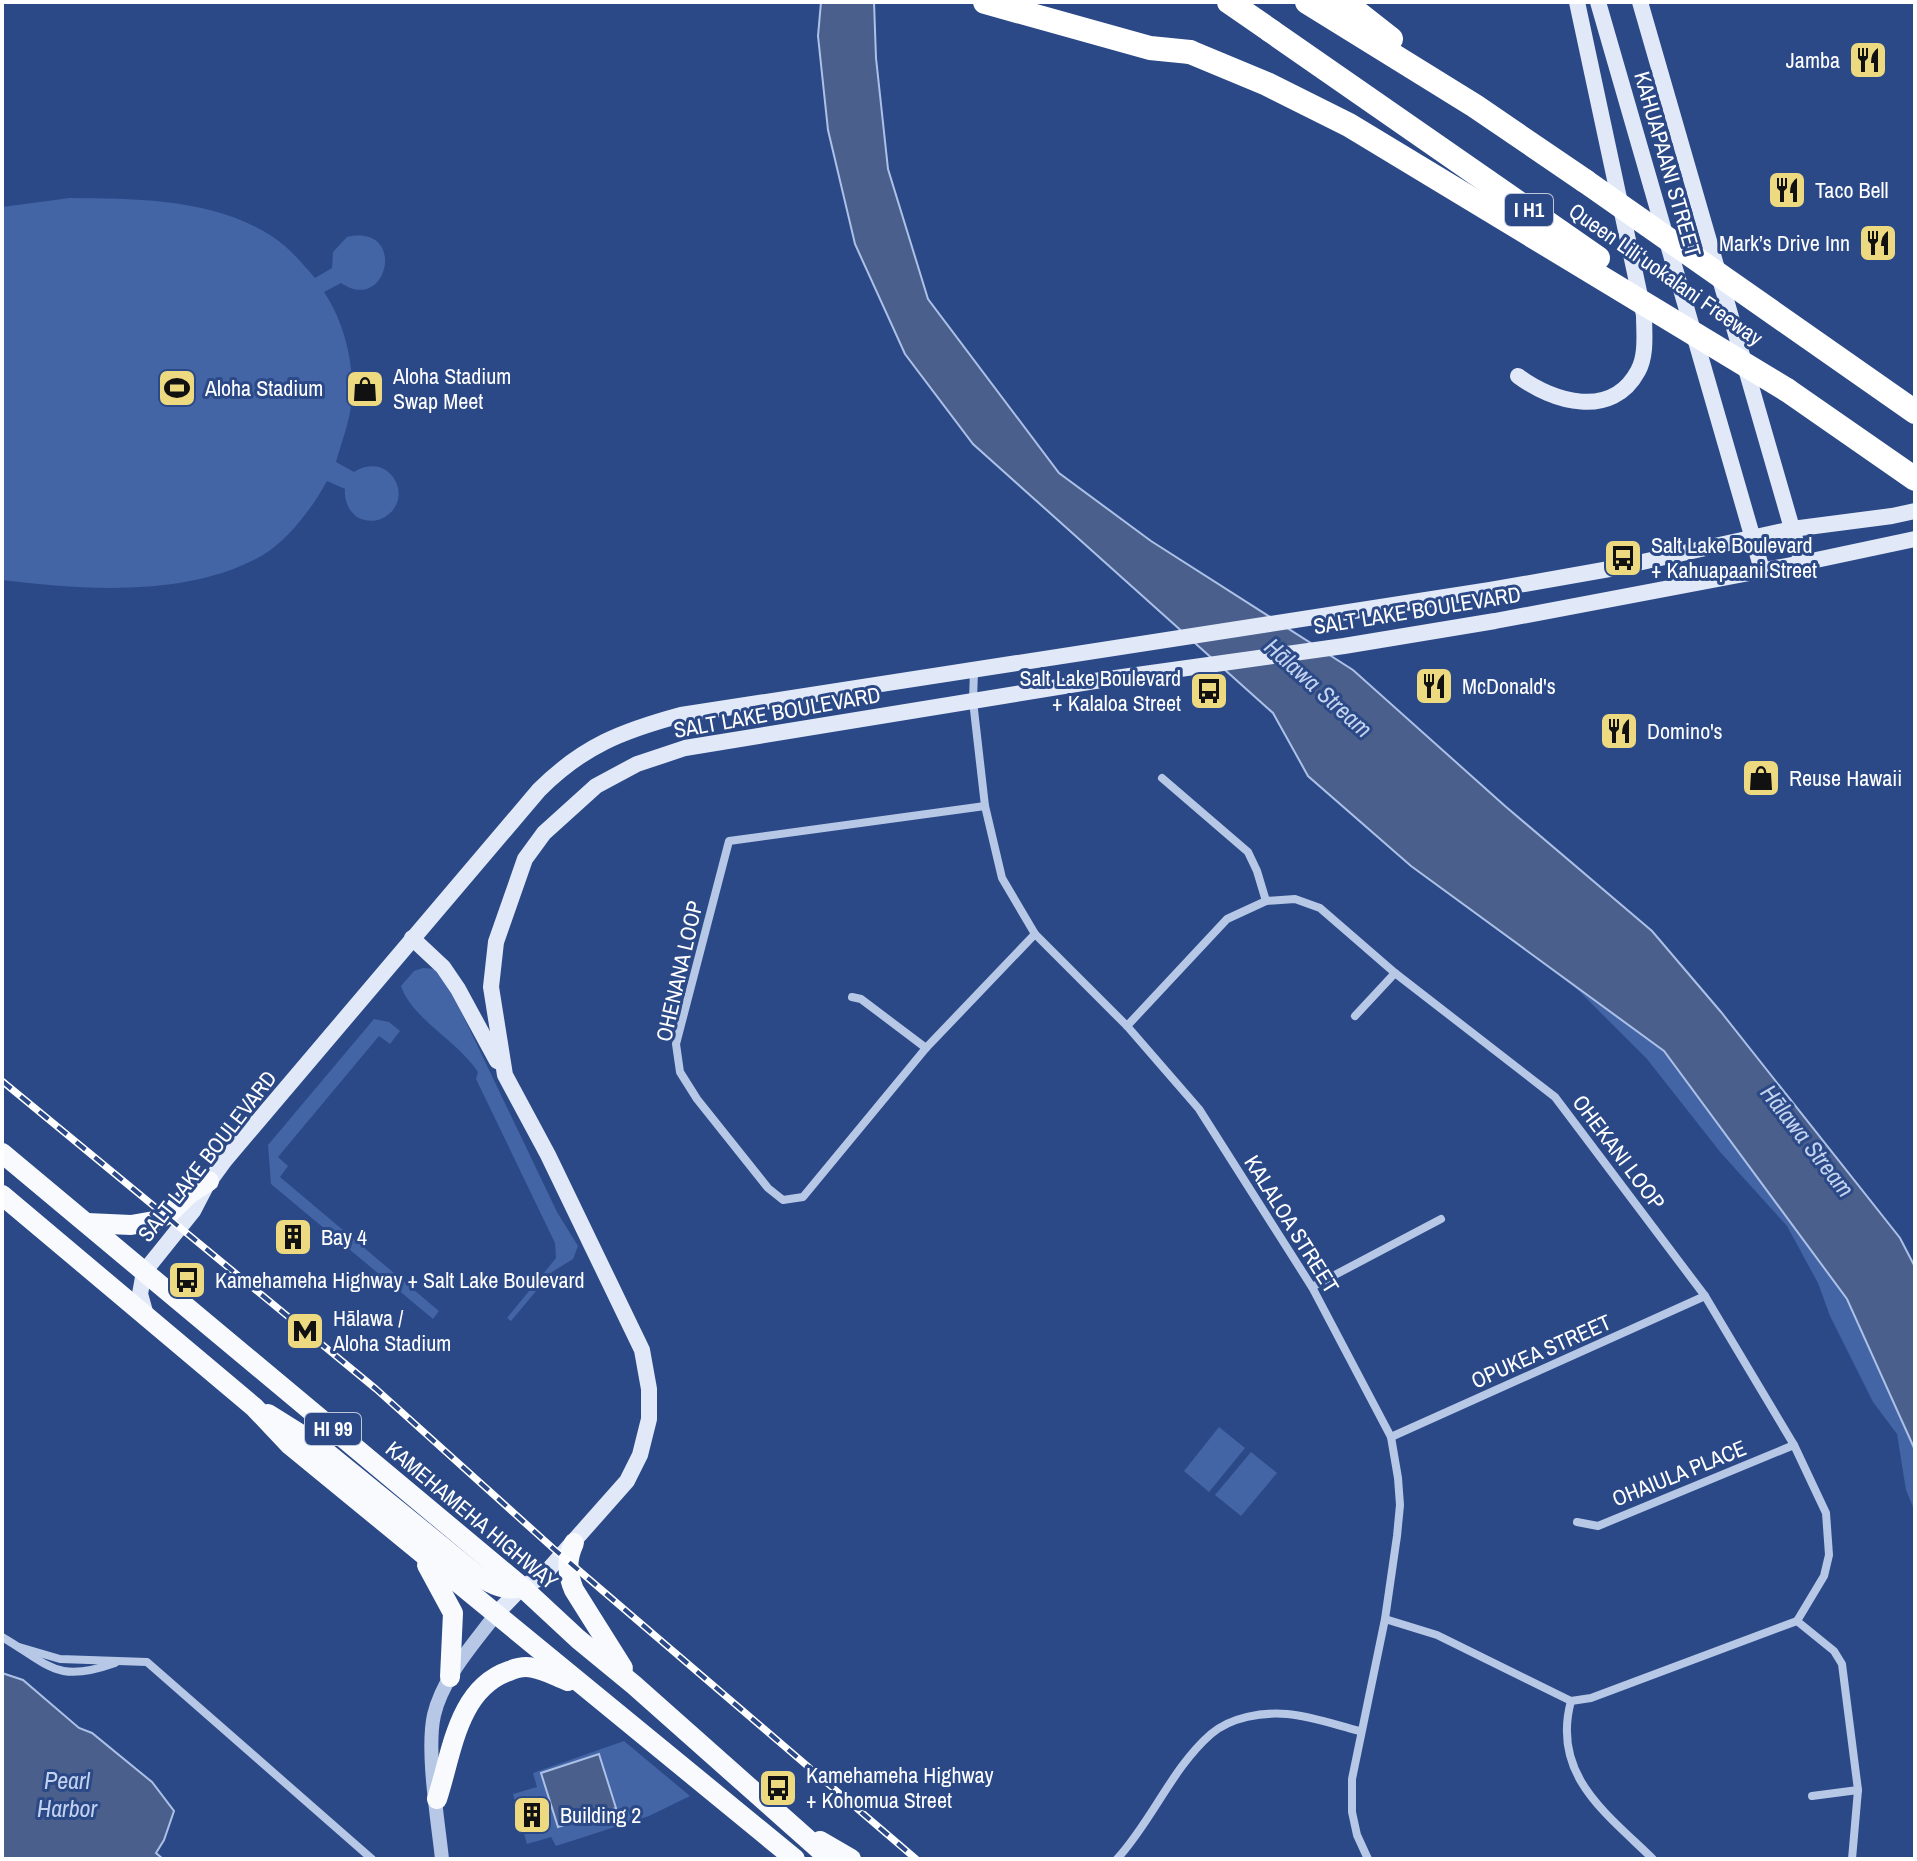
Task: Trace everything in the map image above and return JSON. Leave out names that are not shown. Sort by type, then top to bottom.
[{"type":"highway","points":[[985,2],[1150,48],[1190,52],[1267,84],[1349,125],[1787,390]]},
{"type":"highway","name":"Queen Liliʻuokalani Freeway","points":[[1229,2],[1915,479]]},
{"type":"highway","points":[[1344,2],[1475,106]]},
{"type":"highway","name":"Queen Liliʻuokalani Freeway","points":[[1313,6],[1475,106],[1915,412]]},
{"type":"main road","points":[[1518,376],[1552,397],[1594,402],[1613,395],[1629,382],[1639,369],[1644,346],[1644,315],[1577,2]]},
{"type":"main road","name":"KAHUAPAANI STREET","points":[[1598,2],[1762,570]]},
{"type":"main road","name":"KAHUAPAANI STREET","points":[[1640,2],[1802,563]]},
{"type":"main road","name":"SALT LAKE BOULEVARD","points":[[147,1319],[140,1294],[144,1272],[193,1211],[209,1181],[550,779],[572,761],[610,738],[632,728],[681,715],[1302,621],[1615,568],[1792,529],[1915,511]]},
{"type":"main road","name":"SALT LAKE BOULEVARD","points":[[496,1614],[522,1587],[542,1577],[627,1481],[640,1455],[649,1419],[649,1389],[642,1350],[548,1155],[505,1075],[491,987],[496,942],[525,859],[544,833],[596,786],[637,764],[685,748],[1550,611],[1915,539]]},
{"type":"main road","points":[[412,938],[443,967],[458,989],[505,1075]]},
{"type":"main road","name":"KAMEHAMEHA HIGHWAY","points":[[2,1153],[522,1587],[830,1859]]},
{"type":"main road","points":[[87,1223],[131,1225],[158,1220],[209,1181]]},
{"type":"main road","name":"HI 99","points":[[5,1199],[254,1407],[290,1445],[795,1859]]},
{"type":"main road","points":[[254,1407],[276,1417],[316,1444],[477,1575],[497,1586],[511,1589],[522,1587]]},
{"type":"main road","points":[[403,1538],[433,1572],[453,1613],[450,1677]]},
{"type":"main road","points":[[574,1543],[568,1561],[574,1590],[634,1685]]},
{"type":"main road","points":[[437,1799],[462,1720],[484,1685],[516,1668],[532,1667],[585,1687]]},
{"type":"main road","points":[[799,1833],[829,1845],[851,1859]]},
{"type":"street","name":"KALALOA STREET","points":[[974,670],[973,701],[985,806],[1002,878],[1035,934],[1127,1026],[1199,1109],[1312,1287],[1391,1437],[1400,1505],[1385,1619],[1352,1779],[1352,1812],[1357,1835],[1368,1859]]},
{"type":"street","points":[[1162,778],[1248,852],[1266,901]]},
{"type":"street","name":"OHENANA LOOP","points":[[985,806],[729,841],[676,1044],[680,1072],[697,1099],[768,1188],[783,1200],[803,1197],[926,1048],[1035,934]]},
{"type":"street","name":"OHEKANI LOOP","points":[[1127,1026],[1227,919],[1266,901],[1295,899],[1320,908],[1395,973],[1555,1097],[1705,1296],[1794,1445],[1826,1513],[1829,1555],[1824,1576],[1797,1621]]},
{"type":"street","points":[[1355,1016],[1395,973]]},
{"type":"street","points":[[852,997],[861,999],[926,1048]]},
{"type":"street","points":[[1312,1287],[1441,1219]]},
{"type":"street","name":"OPUKEA STREET","points":[[1391,1437],[1705,1296]]},
{"type":"street","name":"OHAIULA PLACE","points":[[1577,1522],[1598,1526],[1794,1445]]},
{"type":"street","points":[[442,1859],[432,1732],[435,1714],[450,1677],[496,1614]]},
{"type":"street","points":[[1385,1619],[1437,1635],[1571,1701],[1591,1698],[1797,1621],[1834,1651],[1842,1664],[1858,1790],[1852,1859]]},
{"type":"street","points":[[2,1637],[41,1664],[60,1672],[96,1670],[119,1661]]},
{"type":"street","points":[[19,1647],[60,1659],[147,1662],[372,1859]]},
{"type":"street","points":[[1571,1701],[1565,1723],[1577,1778],[1587,1794],[1653,1859]]},
{"type":"street","points":[[1117,1859],[1139,1834],[1187,1762],[1212,1733],[1255,1714],[1288,1714],[1360,1731]]},
{"type":"street","points":[[1812,1796],[1858,1790]]},
{"type":"shaded area","name":"Aloha Stadium","points":[[70,198],[147,200],[223,214],[277,239],[315,278],[332,268],[333,252],[347,237],[366,236],[378,243],[384,254],[380,279],[370,287],[357,290],[341,283],[324,292],[343,332],[352,377],[350,414],[336,462],[354,472],[379,467],[389,472],[398,491],[398,501],[392,511],[378,520],[359,518],[347,504],[345,489],[327,481],[300,522],[282,540],[263,555],[234,569],[203,578],[136,587],[101,588],[2,580],[2,207]]},
{"type":"shaded area","points":[[1449,894],[1509,903],[1753,1121],[1915,1411],[1915,1512],[1906,1490],[1897,1434],[1873,1402],[1830,1316],[1818,1283],[1787,1226],[1721,1153],[1647,1059],[1578,990]]},
{"type":"shaded area","points":[[436,969],[447,982],[557,1212],[578,1246],[573,1259],[552,1272],[511,1321],[507,1318],[556,1258],[555,1243],[476,1079],[478,1072],[415,1009],[401,986],[414,971]]},
{"type":"shaded area","points":[[374,1019],[389,1022],[400,1031],[390,1044],[379,1036],[278,1157],[288,1166],[280,1177],[439,1311],[433,1319],[271,1184],[268,1145]]},
{"type":"shaded area","points":[[1219,1427],[1245,1448],[1209,1492],[1184,1471]]},
{"type":"shaded area","points":[[1251,1452],[1277,1473],[1241,1516],[1215,1495]]},
{"type":"shaded area","points":[[624,1741],[690,1796],[649,1816],[556,1846],[551,1837],[527,1844],[513,1794],[537,1787],[533,1773]]},
{"type":"water","name":"Hālawa Stream","points":[[821,2],[874,2],[876,58],[888,169],[928,299],[1059,473],[1151,541],[1353,670],[1505,806],[1652,931],[1721,1012],[1900,1238],[1915,1267],[1915,1450],[1847,1299],[1664,1051],[1411,866],[1308,776],[1273,713],[973,444],[905,354],[855,244],[828,130],[818,36]]},
{"type":"water","name":"Pearl Harbor","points":[[2,1673],[23,1680],[79,1728],[92,1733],[152,1782],[174,1811],[156,1853],[163,1859],[2,1859]]},
{"type":"water","points":[[599,1754],[616,1808],[558,1827],[541,1773]]},
{"type":"railway","points":[[2,1081],[376,1389],[555,1550],[916,1859]]},
{"type":"place","name":"Jamba","points":[[1868,60]]},
{"type":"place","name":"Taco Bell","points":[[1787,190]]},
{"type":"place","name":"Mark’s Drive Inn","points":[[1878,243]]},
{"type":"place","name":"Aloha Stadium","points":[[177,388]]},
{"type":"place","name":"Aloha Stadium Swap Meet","points":[[365,389]]},
{"type":"place","name":"Salt Lake Boulevard + Kahuapaani Street","points":[[1623,558]]},
{"type":"place","name":"McDonald's","points":[[1434,686]]},
{"type":"place","name":"Salt Lake Boulevard + Kalaloa Street","points":[[1209,691]]},
{"type":"place","name":"Domino's","points":[[1619,731]]},
{"type":"place","name":"Reuse Hawaii","points":[[1761,778]]},
{"type":"place","name":"Bay 4","points":[[293,1237]]},
{"type":"place","name":"Kamehameha Highway + Salt Lake Boulevard","points":[[187,1280]]},
{"type":"place","name":"Hālawa / Aloha Stadium","points":[[305,1331]]},
{"type":"place","name":"Kamehameha Highway + Kohomua Street","points":[[778,1788]]},
{"type":"place","name":"Building 2","points":[[532,1815]]}]
